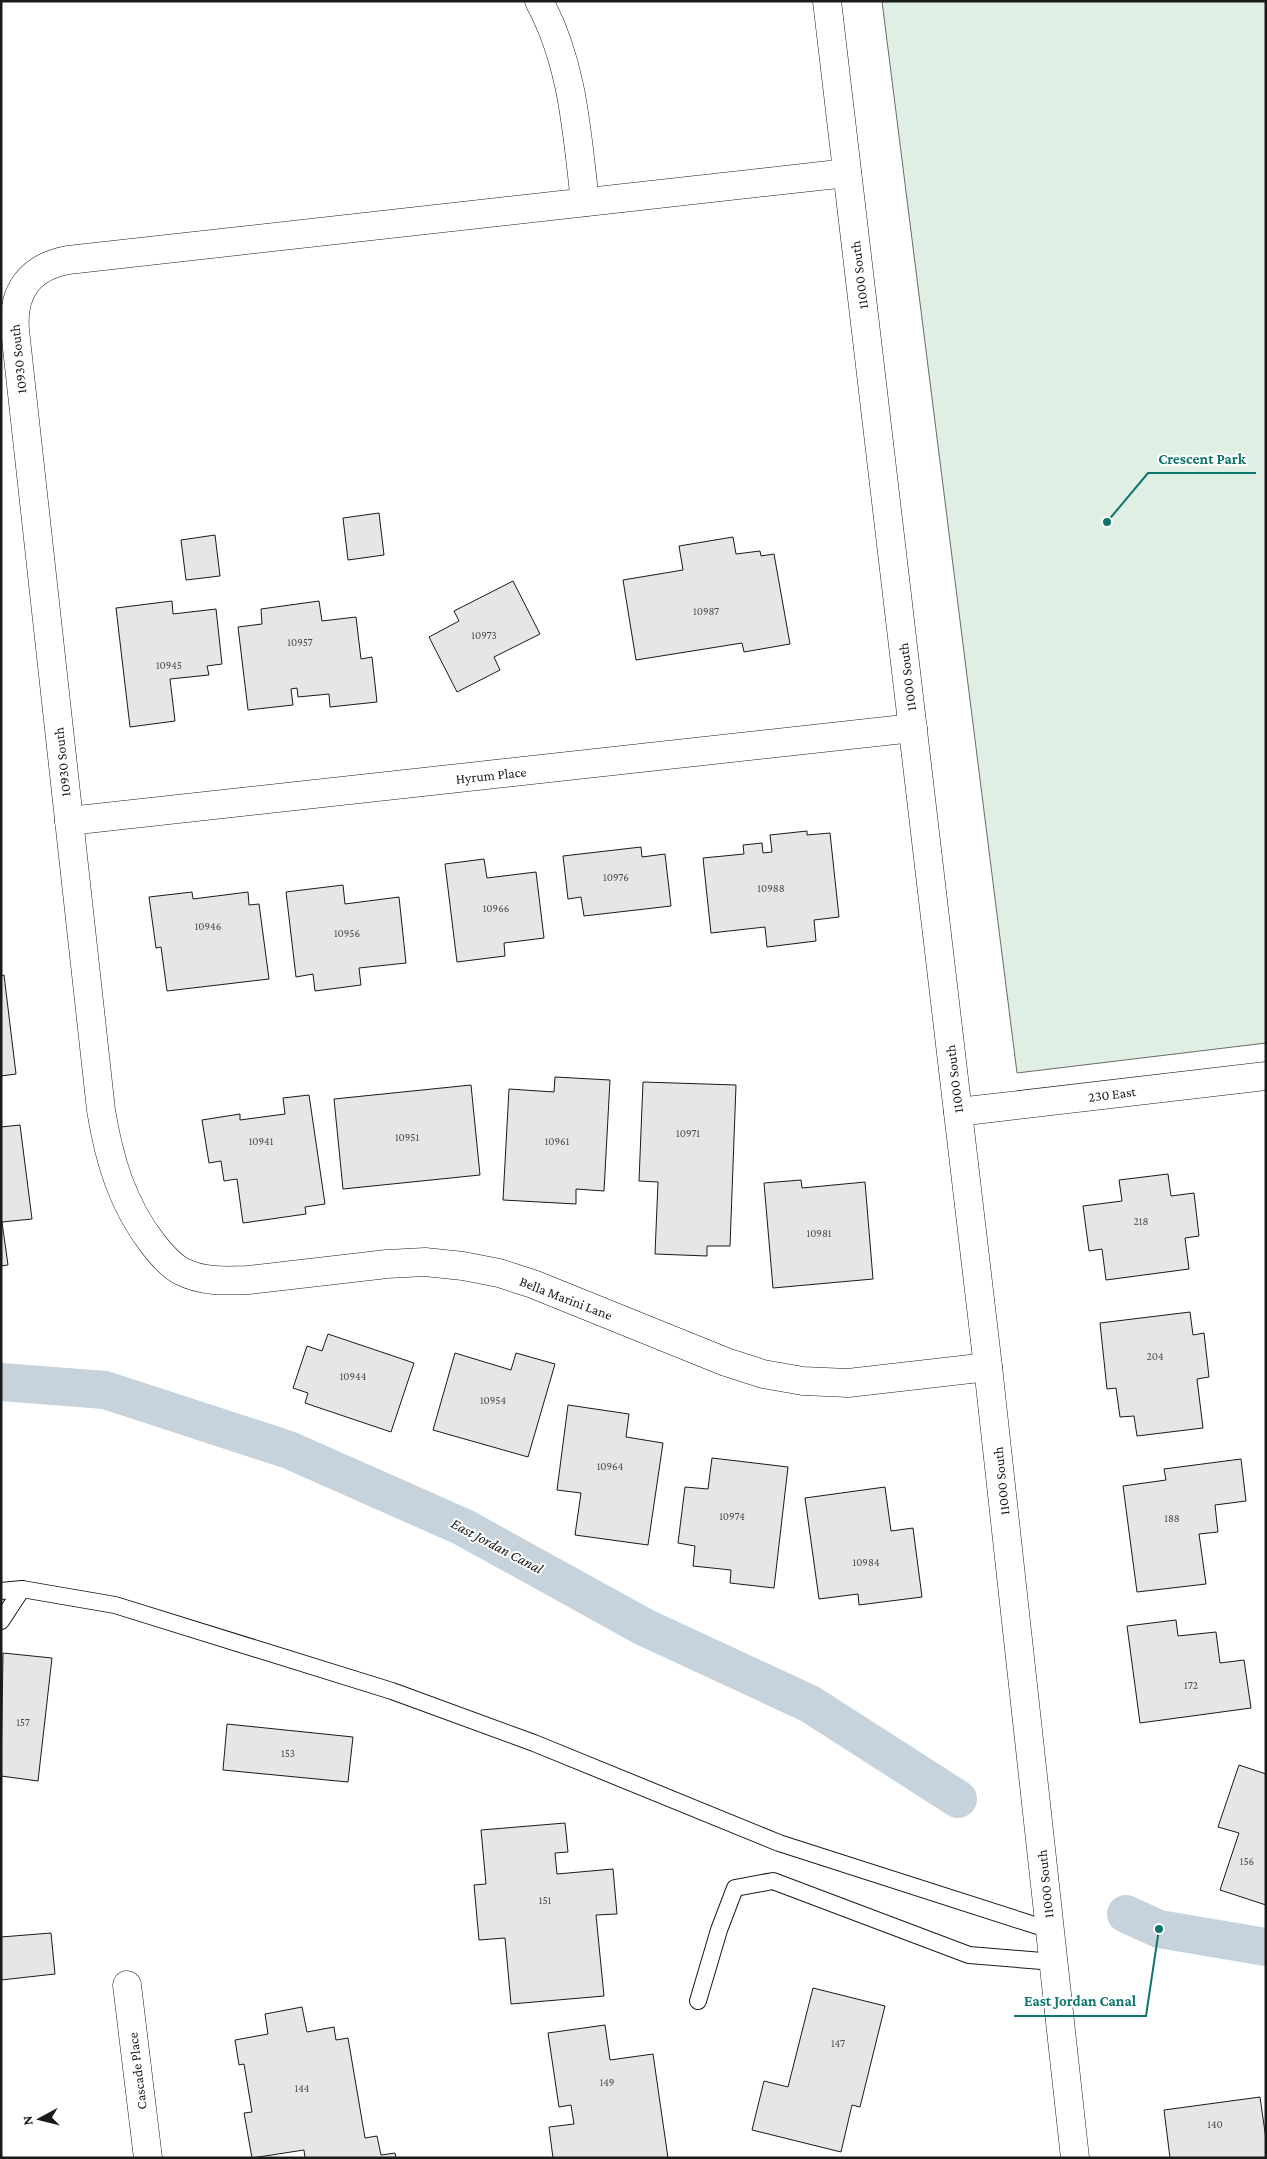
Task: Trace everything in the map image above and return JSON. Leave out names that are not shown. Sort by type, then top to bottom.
[{"type":"street","points":[[538,1],[560,50],[569,80],[585,202],[847,173]]},
{"type":"street","name":"11000 South","points":[[827,1],[988,1367],[1075,2158]]},
{"type":"street","name":"10930 South","points":[[149,1239],[131,1210],[117,1180],[107,1146],[101,1110],[14,316],[16,302],[21,289],[29,278],[53,262],[585,202]]},
{"type":"street","name":"Hyrum Place","points":[[69,821],[913,728]]},
{"type":"street","name":"230 East","points":[[958,1112],[1266,1076]]},
{"type":"street","name":"Bella Marini Lane","points":[[149,1239],[162,1256],[179,1270],[200,1278],[225,1282],[425,1262],[463,1266],[499,1273],[533,1284],[726,1362],[763,1374],[803,1382],[857,1383],[988,1367]]},
{"type":"street","name":"Cascade Place","points":[[127,1985],[148,2158]]},
{"type":"lane","points":[[1,1591],[22,1589],[115,1605],[392,1691],[534,1743],[779,1843],[1050,1930]]},
{"type":"lane","points":[[1,1621],[22,1589]]},
{"type":"lane","points":[[698,2001],[719,1930],[735,1888],[773,1881],[969,1955],[1054,1962]]},
{"type":"green space","points":[[882,1],[1266,1],[1266,1043],[1017,1073]]},
{"type":"building","points":[[379,513],[384,555],[348,560],[343,518]]},
{"type":"building","points":[[215,535],[220,576],[186,580],[181,540]]},
{"type":"building","points":[[733,537],[736,554],[760,551],[761,556],[774,554],[790,644],[744,652],[742,643],[636,660],[623,580],[683,570],[679,546]]},
{"type":"building","points":[[513,581],[540,634],[494,657],[500,670],[457,692],[429,637],[459,621],[454,611]]},
{"type":"building","points":[[172,601],[173,614],[216,609],[222,664],[207,666],[209,675],[170,679],[175,721],[130,727],[116,608]]},
{"type":"building","points":[[319,601],[322,621],[356,617],[361,659],[372,657],[377,702],[330,707],[329,694],[298,697],[297,688],[291,689],[293,705],[248,710],[238,627],[262,624],[261,609]]},
{"type":"building","points":[[807,831],[807,835],[830,833],[839,917],[814,920],[816,941],[767,947],[765,927],[711,933],[703,858],[744,854],[743,845],[762,843],[763,853],[772,852],[770,835]]},
{"type":"building","points":[[641,847],[642,857],[665,854],[671,906],[584,916],[581,897],[568,899],[563,856]]},
{"type":"building","points":[[484,859],[487,878],[536,872],[544,938],[504,943],[505,956],[457,962],[445,864]]},
{"type":"building","points":[[343,885],[345,904],[399,897],[406,963],[359,968],[361,985],[315,991],[313,974],[296,977],[286,892]]},
{"type":"building","points":[[192,892],[193,899],[248,892],[249,905],[259,904],[269,979],[167,991],[161,947],[156,948],[149,897]]},
{"type":"building","points":[[4,975],[16,1074],[1,1076],[1,976]]},
{"type":"building","points":[[555,1077],[610,1080],[604,1191],[576,1189],[576,1204],[503,1200],[509,1089],[554,1092]]},
{"type":"building","points":[[643,1082],[736,1085],[730,1246],[707,1246],[707,1256],[655,1254],[658,1182],[639,1181]]},
{"type":"building","points":[[471,1085],[480,1175],[343,1189],[334,1099]]},
{"type":"building","points":[[309,1095],[325,1204],[305,1207],[306,1214],[243,1223],[237,1179],[224,1181],[221,1161],[209,1163],[202,1120],[240,1114],[240,1120],[285,1114],[283,1098]]},
{"type":"building","points":[[20,1125],[32,1219],[2,1222],[8,1265],[1,1266],[1,1127]]},
{"type":"building","points":[[1168,1174],[1171,1196],[1194,1193],[1199,1236],[1185,1238],[1189,1269],[1106,1280],[1102,1249],[1089,1251],[1083,1206],[1122,1201],[1119,1180]]},
{"type":"building","points":[[801,1180],[802,1188],[865,1182],[873,1279],[773,1288],[764,1183]]},
{"type":"building","points":[[1190,1312],[1193,1335],[1204,1333],[1209,1377],[1197,1379],[1203,1428],[1137,1436],[1134,1416],[1120,1417],[1116,1388],[1107,1389],[1100,1323]]},
{"type":"building","points":[[328,1334],[414,1363],[391,1432],[305,1403],[308,1393],[293,1388],[307,1346],[322,1351]]},
{"type":"building","points":[[455,1353],[511,1370],[516,1353],[555,1364],[528,1457],[433,1430]]},
{"type":"building","points":[[568,1405],[629,1414],[626,1437],[663,1443],[648,1545],[575,1535],[581,1493],[557,1490]]},
{"type":"building","points":[[712,1458],[788,1467],[774,1588],[730,1583],[731,1570],[693,1566],[695,1546],[678,1543],[685,1487],[708,1489]]},
{"type":"building","points":[[1241,1459],[1246,1501],[1215,1505],[1218,1532],[1199,1534],[1206,1584],[1137,1592],[1123,1486],[1166,1480],[1164,1469]]},
{"type":"building","points":[[885,1487],[891,1531],[913,1528],[922,1597],[859,1605],[858,1594],[819,1599],[805,1498]]},
{"type":"building","points":[[1176,1620],[1178,1636],[1216,1632],[1220,1663],[1244,1660],[1251,1708],[1140,1723],[1127,1626]]},
{"type":"building","points":[[3,1653],[52,1658],[38,1781],[1,1776]]},
{"type":"building","points":[[227,1724],[353,1737],[348,1782],[223,1770]]},
{"type":"building","points":[[1239,1765],[1266,1774],[1266,1905],[1220,1890],[1239,1833],[1218,1827]]},
{"type":"building","points":[[565,1823],[568,1852],[555,1853],[557,1874],[613,1869],[617,1914],[596,1915],[604,1996],[511,2004],[505,1938],[479,1940],[474,1885],[486,1884],[481,1830]]},
{"type":"building","points":[[51,1933],[55,1974],[1,1980],[1,1937]]},
{"type":"building","points":[[813,1988],[885,2006],[860,2107],[852,2105],[841,2152],[752,2130],[764,2081],[788,2087]]},
{"type":"building","points":[[302,2007],[307,2032],[334,2027],[336,2040],[348,2038],[365,2138],[377,2136],[381,2155],[395,2153],[396,2158],[305,2158],[304,2150],[252,2158],[244,2113],[252,2112],[244,2064],[239,2065],[235,2040],[268,2034],[265,2014]]},
{"type":"building","points":[[605,2025],[610,2060],[653,2054],[668,2158],[553,2158],[549,2127],[574,2124],[571,2105],[559,2107],[548,2033]]},
{"type":"building","points":[[1260,2097],[1266,2139],[1266,2158],[1170,2158],[1164,2110]]},
{"type":"waterway","name":"East Jordan Canal","points":[[1,1382],[105,1390],[289,1450],[463,1527],[644,1627],[810,1704],[958,1799]]},
{"type":"waterway","name":"East Jordan Canal","points":[[1126,1914],[1159,1929],[1266,1947]]},
{"type":"place","name":"Crescent Park","points":[[1107,522]]},
{"type":"place","name":"East Jordan Canal","points":[[1159,1929]]}]
